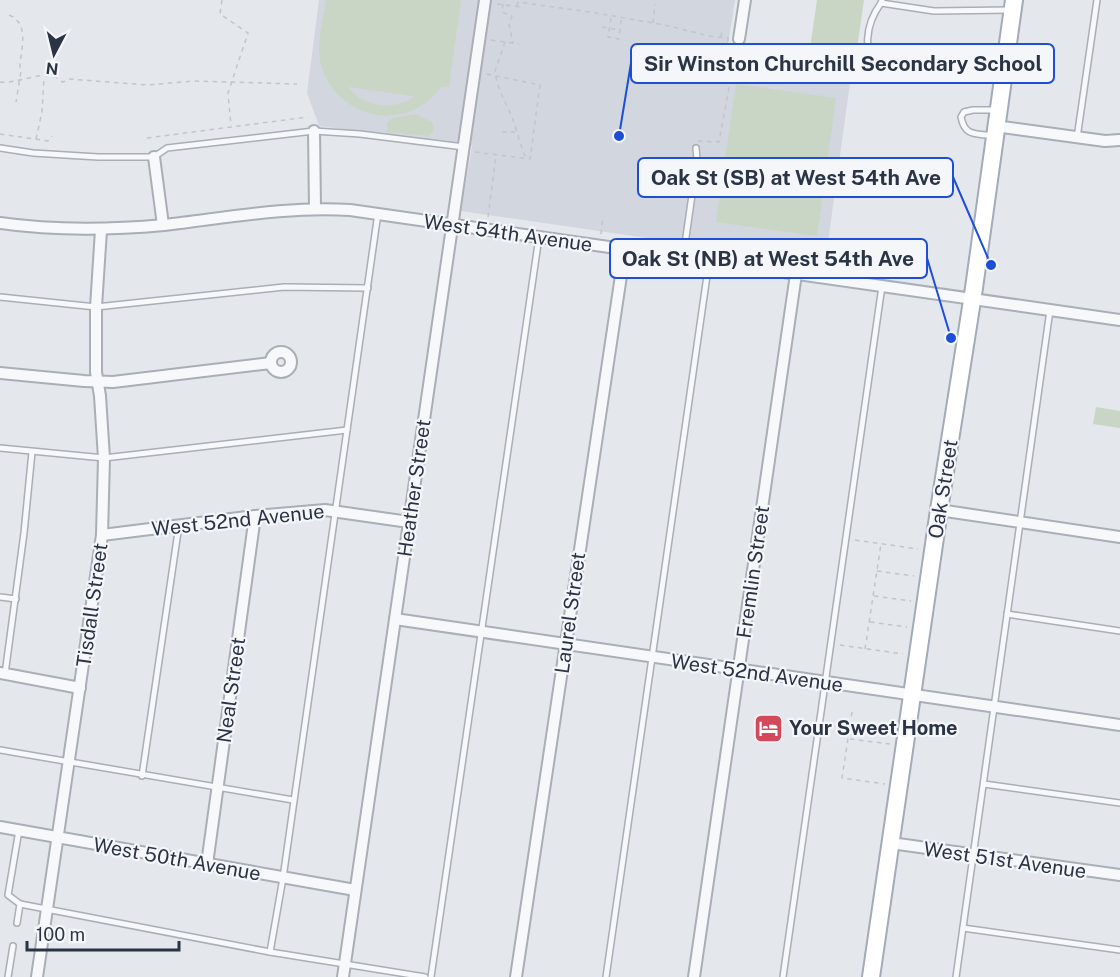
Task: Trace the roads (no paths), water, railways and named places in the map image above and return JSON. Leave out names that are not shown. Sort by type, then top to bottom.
[{"type":"main road","name":"Oak Street","points":[[871,977],[939,510],[973,299],[1013,5]]},
{"type":"street","points":[[739,39],[745,0]]},
{"type":"street","name":"Heather Street","points":[[344,971],[452,225],[469,149],[491,2]]},
{"type":"street","points":[[996,124],[1077,138],[1120,140]]},
{"type":"street","points":[[314,131],[315,208]]},
{"type":"street","points":[[154,157],[163,225]]},
{"type":"street","name":"West 54th Avenue","points":[[0,223],[53,229],[101,230],[315,208],[378,213],[1120,320]]},
{"type":"street","name":"Tisdall Street","points":[[37,977],[102,535],[104,458],[97,382],[96,307],[101,230]]},
{"type":"street","name":"Laurel Street","points":[[516,977],[625,249]]},
{"type":"street","name":"Fremlin Street","points":[[694,977],[796,274]]},
{"type":"street","points":[[0,373],[113,382],[271,363]]},
{"type":"street","points":[[939,510],[1120,537]]},
{"type":"street","name":"West 52nd Avenue","points":[[102,535],[255,516],[335,511],[409,522]]},
{"type":"street","name":"Neal Street","points":[[207,864],[255,516]]},
{"type":"street","name":"West 52nd Avenue","points":[[395,619],[1120,725]]},
{"type":"street","points":[[2,674],[80,688]]},
{"type":"street","name":"West 50th Avenue","points":[[0,827],[355,890]]},
{"type":"street","name":"West 51st Avenue","points":[[891,843],[1120,875]]},
{"type":"lane","points":[[1077,138],[1097,0]]},
{"type":"lane","points":[[873,80],[867,46],[869,23],[881,1],[934,10],[1013,5]]},
{"type":"lane","points":[[973,110],[996,124],[968,131],[963,128],[961,117],[964,112],[973,110]]},
{"type":"lane","points":[[0,148],[33,153],[98,157],[154,157],[167,148],[314,131],[360,134],[469,149]]},
{"type":"lane","points":[[682,258],[697,160],[696,148]]},
{"type":"lane","points":[[270,952],[283,878],[378,213]]},
{"type":"lane","points":[[431,977],[539,237]]},
{"type":"lane","points":[[606,977],[709,262]]},
{"type":"lane","points":[[0,297],[96,307],[284,286],[368,288]]},
{"type":"lane","points":[[783,977],[882,286]]},
{"type":"lane","points":[[956,977],[1050,310]]},
{"type":"lane","points":[[0,448],[104,458],[347,429]]},
{"type":"lane","points":[[2,674],[16,599],[32,452]]},
{"type":"lane","points":[[142,776],[179,525]]},
{"type":"lane","points":[[0,597],[16,599]]},
{"type":"lane","points":[[1007,614],[1120,631]]},
{"type":"lane","points":[[0,750],[293,800]]},
{"type":"lane","points":[[984,784],[1120,802]]},
{"type":"lane","points":[[8,895],[19,830]]},
{"type":"lane","points":[[0,894],[8,895],[20,904],[47,911],[270,952],[344,971],[425,977]]},
{"type":"lane","points":[[17,923],[20,904]]},
{"type":"lane","points":[[963,928],[1120,950]]},
{"type":"lane","points":[[8,977],[13,946]]},
{"type":"place","name":"Sir Winston Churchill Secondary School","points":[[619,136]]},
{"type":"place","name":"Oak St (SB) at West 54th Ave","points":[[991,265]]},
{"type":"place","name":"Oak St (NB) at West 54th Ave","points":[[951,338]]},
{"type":"place","name":"Your Sweet Home","points":[[768,728]]}]
